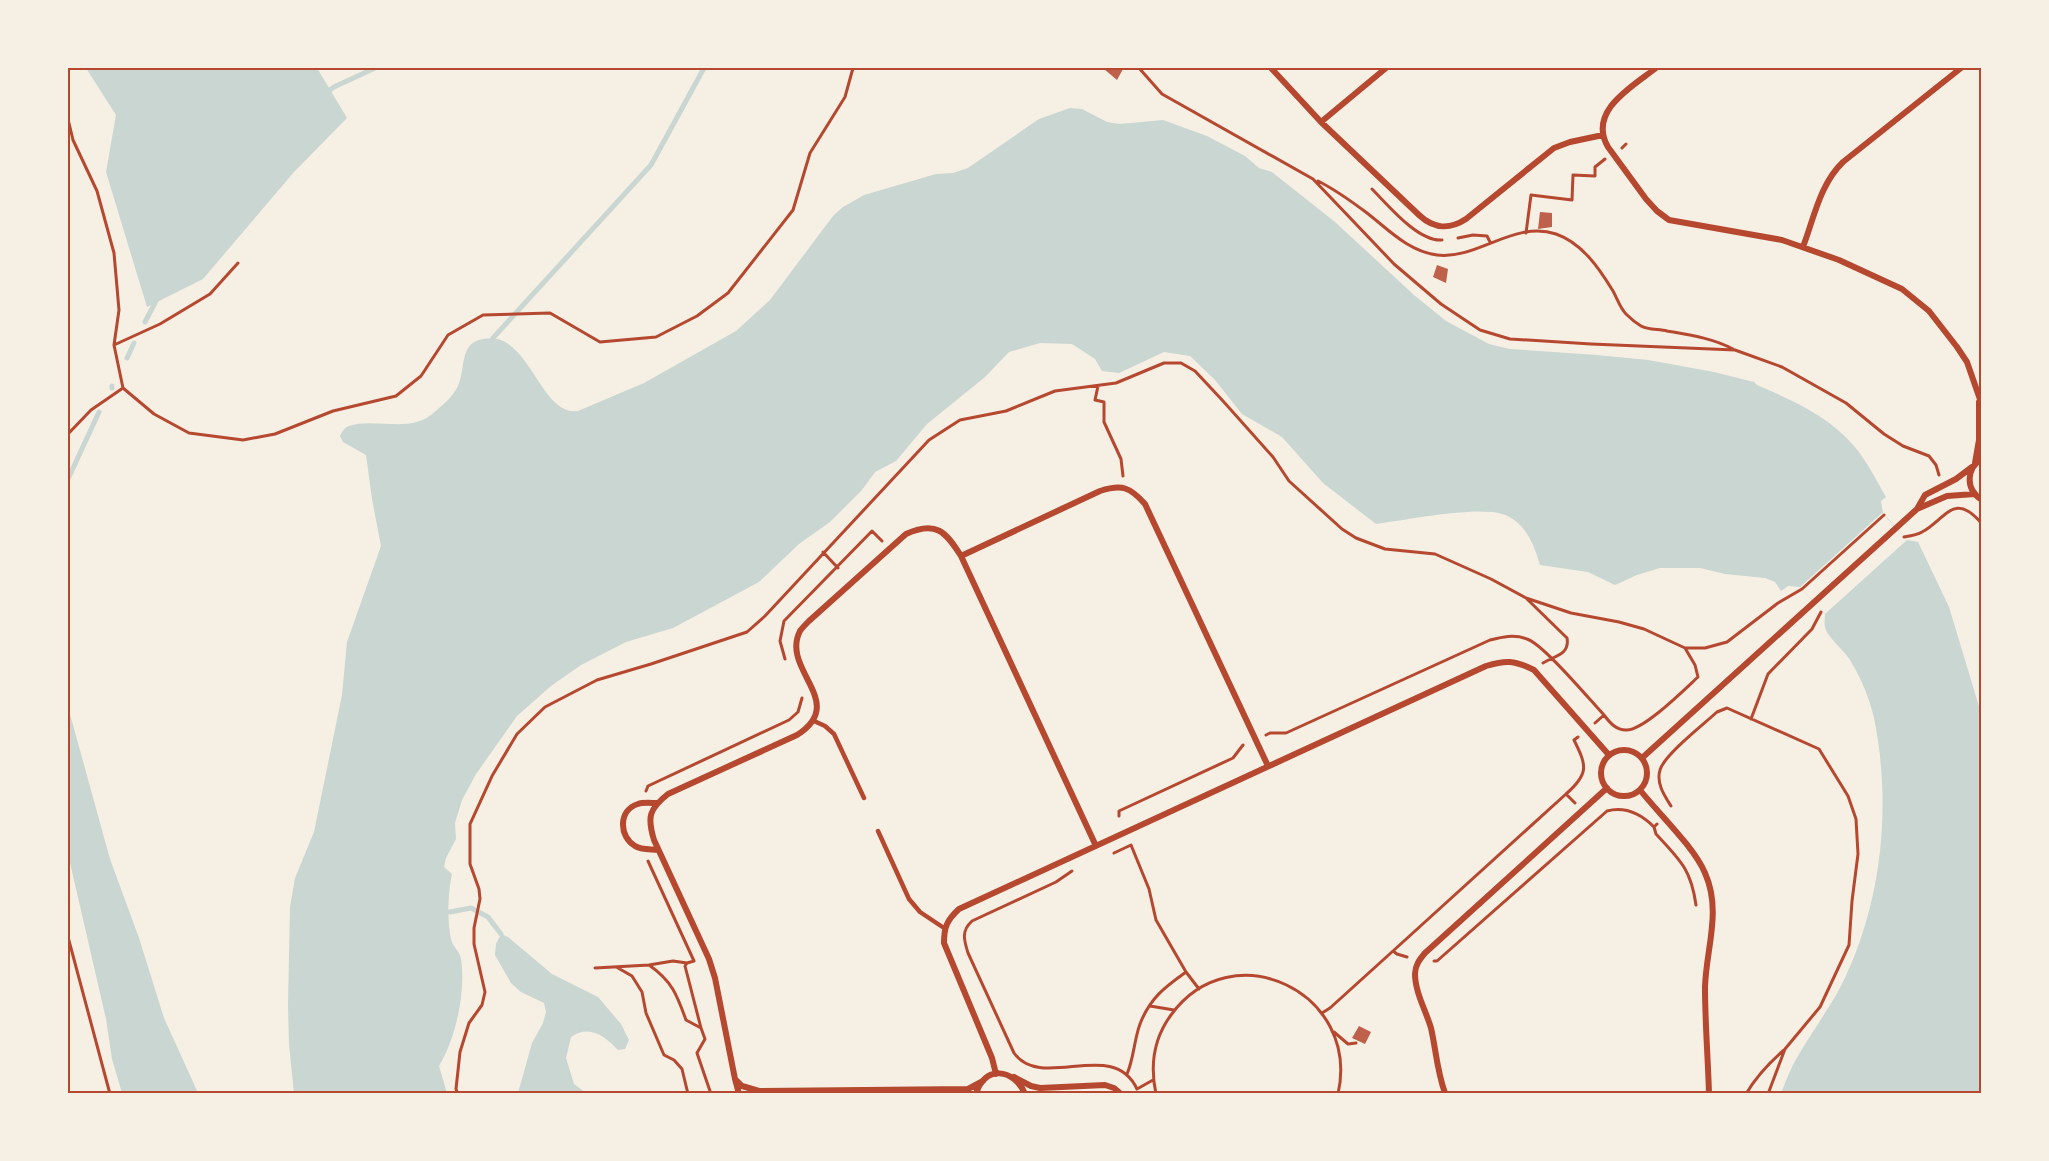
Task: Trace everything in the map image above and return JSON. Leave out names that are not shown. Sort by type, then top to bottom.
[{"type":"street","points":[[1271,68],[1321,122],[1427,223],[1440,227],[1454,225],[1466,219],[1554,148],[1603,135]]},
{"type":"street","points":[[1321,122],[1386,68]]},
{"type":"street","points":[[1656,68],[1609,107],[1604,117],[1603,135],[1608,147],[1647,199],[1669,220],[1766,236],[1803,247],[1879,278],[1916,299],[1929,311],[1967,362],[1980,402],[1979,440],[1969,481],[1975,494],[1982,500]]},
{"type":"street","points":[[1803,247],[1832,172],[1960,68]]},
{"type":"street","points":[[1642,758],[1917,509],[1925,495],[1956,479],[1982,458]]},
{"type":"street","points":[[961,556],[1100,491],[1112,487],[1125,487],[1136,493],[1145,504],[1268,766]]},
{"type":"street","points":[[1917,509],[1947,496],[1975,494]]},
{"type":"street","points":[[739,1094],[715,978],[709,960],[658,850],[650,827],[650,813],[668,794],[807,729],[814,721],[817,704],[798,659],[796,645],[800,632],[809,621],[906,534],[920,528],[935,528],[949,538],[961,556],[1096,846]]},
{"type":"street","points":[[996,1074],[992,1058],[944,943],[944,928],[958,909],[1486,666],[1503,661],[1519,662],[1533,670],[1610,755]]},
{"type":"street","points":[[1626,750],[1642,758],[1648,772],[1646,782],[1640,790],[1629,796],[1623,796],[1607,789],[1601,777],[1601,771],[1602,765],[1610,755],[1626,750]]},
{"type":"street","points":[[1449,1094],[1444,1093],[1438,1077],[1431,1030],[1417,987],[1415,974],[1420,960],[1607,789]]},
{"type":"street","points":[[1640,790],[1700,863],[1711,890],[1713,922],[1706,988],[1709,1094]]},
{"type":"street","points":[[657,803],[638,804],[627,810],[623,820],[623,831],[628,841],[637,848],[658,850]]},
{"type":"street","points":[[735,1079],[742,1086],[759,1091],[817,1092],[968,1089],[996,1074],[1005,1074],[1040,1088],[1106,1086],[1114,1088],[1121,1094]]},
{"type":"street","points":[[1014,1077],[1025,1094]]},
{"type":"street","points":[[976,1094],[983,1081]]},
{"type":"lane","points":[[814,721],[825,726],[834,734],[864,798]]},
{"type":"lane","points":[[878,831],[909,898],[920,912],[944,928]]},
{"type":"path","points":[[68,119],[73,140],[97,191],[114,253],[119,310],[114,345],[123,388],[154,414],[189,433],[243,440],[275,434],[333,411],[396,396],[421,376],[448,335],[483,315],[550,313],[600,342],[657,337],[697,316],[728,293],[793,210],[810,153],[845,97],[853,68]]},
{"type":"path","points":[[1139,68],[1162,94],[1336,190],[1403,243],[1418,250],[1435,255],[1450,255],[1526,233],[1536,231],[1555,233],[1572,242],[1587,256],[1602,274],[1624,312],[1641,327],[1717,340],[1736,350],[1782,367],[1846,403],[1884,434],[1903,446],[1929,456],[1936,465],[1940,477]]},
{"type":"path","points":[[1622,148],[1626,144]]},
{"type":"path","points":[[1526,233],[1531,195],[1572,200],[1573,175],[1595,176],[1595,168],[1605,159]]},
{"type":"path","points":[[1313,179],[1394,264],[1441,304],[1480,330],[1510,339],[1522,340],[1736,350]]},
{"type":"path","points":[[114,345],[160,324],[210,294],[238,263]]},
{"type":"path","points":[[458,1094],[456,1089],[460,1052],[469,1023],[482,1005],[485,992],[474,944],[474,928],[480,899],[470,864],[470,824],[492,776],[517,734],[545,707],[597,680],[747,632],[765,616],[929,440],[960,420],[1006,411],[1055,392],[1116,383],[1164,363],[1181,363],[1195,371],[1209,386],[1273,457],[1289,481],[1342,529],[1356,538],[1385,549],[1435,554],[1491,579],[1526,598],[1571,613],[1644,629],[1684,648],[1705,648],[1727,642],[1778,603],[1802,589],[1884,515]]},
{"type":"path","points":[[1098,385],[1095,400],[1104,402],[1104,422],[1121,459],[1125,487]]},
{"type":"path","points":[[68,434],[91,410],[123,388]]},
{"type":"path","points":[[1904,537],[1923,532],[1952,510],[1971,513],[1982,524]]},
{"type":"path","points":[[789,667],[780,641],[784,621],[872,531],[888,548]]},
{"type":"path","points":[[824,552],[838,568]]},
{"type":"path","points":[[1526,598],[1559,628],[1567,638],[1568,645],[1564,653],[1533,670]]},
{"type":"path","points":[[1751,719],[1768,674],[1812,629],[1822,611]]},
{"type":"path","points":[[1322,1012],[1330,1008],[1582,779],[1584,762],[1574,740],[1604,715],[1611,725],[1624,731],[1640,727],[1698,677],[1695,665],[1684,648]]},
{"type":"path","points":[[641,804],[648,786],[794,717],[801,705],[801,694]]},
{"type":"path","points":[[1654,827],[1672,808],[1659,783],[1659,771],[1664,760],[1717,712],[1727,708],[1819,749],[1848,796],[1856,819],[1858,854],[1849,945],[1820,1007],[1785,1049],[1753,1082],[1746,1094]]},
{"type":"path","points":[[1119,816],[1119,812],[1233,758],[1243,745]]},
{"type":"path","points":[[1566,794],[1581,811]]},
{"type":"path","points":[[1393,951],[1420,960],[1437,961],[1607,811],[1616,808],[1633,811],[1654,827],[1656,834],[1688,872],[1696,905]]},
{"type":"path","points":[[1112,853],[1131,845],[1149,889],[1156,920],[1186,972],[1199,989]]},
{"type":"path","points":[[595,968],[694,961],[648,860],[640,859]]},
{"type":"path","points":[[1074,870],[1056,882],[972,921],[966,927],[964,940],[1020,1062],[1029,1067],[1113,1065],[1127,1074],[1137,1089],[1153,1080]]},
{"type":"path","points":[[68,937],[110,1094]]},
{"type":"path","points":[[687,963],[685,966],[705,1040],[697,1053],[711,1094]]},
{"type":"path","points":[[650,965],[662,974],[675,990],[686,1020],[701,1028]]},
{"type":"path","points":[[618,968],[632,976],[642,992],[646,1013],[664,1055],[674,1060],[682,1069],[688,1094]]},
{"type":"path","points":[[1127,1074],[1132,1062],[1140,1023],[1158,993],[1186,972]]},
{"type":"path","points":[[1156,1094],[1153,1062],[1161,1031],[1174,1010],[1199,989],[1227,978],[1257,976],[1272,979],[1300,992],[1322,1012],[1333,1030],[1348,1044],[1356,1043]]},
{"type":"path","points":[[1150,1006],[1174,1010]]},
{"type":"path","points":[[1333,1030],[1341,1061],[1338,1094]]},
{"type":"path","points":[[1767,1094],[1785,1049]]},
{"type":"shaded area","points":[[86,68],[317,68],[347,118],[294,172],[203,279],[147,307],[106,172],[116,115]]},
{"type":"shaded area","points":[[1070,108],[1082,109],[1107,122],[1120,124],[1163,120],[1207,136],[1245,156],[1259,168],[1272,172],[1335,222],[1414,295],[1446,321],[1489,344],[1510,349],[1648,360],[1754,382],[1822,417],[1844,435],[1867,464],[1886,497],[1881,501],[1883,513],[1907,540],[1918,542],[1949,607],[1981,713],[1981,1093],[1781,1093],[1795,1060],[1836,995],[1855,955],[1874,889],[1880,855],[1882,820],[1879,751],[1874,718],[1867,695],[1850,660],[1826,631],[1825,614],[1800,587],[1788,586],[1781,591],[1775,582],[1765,578],[1725,574],[1700,568],[1660,568],[1615,585],[1588,572],[1540,565],[1535,549],[1523,528],[1510,517],[1490,512],[1458,513],[1376,524],[1323,483],[1282,437],[1242,414],[1215,380],[1190,356],[1164,352],[1119,373],[1102,371],[1095,359],[1072,344],[1040,343],[1009,352],[985,377],[927,424],[896,461],[875,472],[862,490],[830,522],[799,544],[759,582],[673,628],[626,642],[581,665],[551,686],[517,716],[476,774],[462,800],[455,823],[456,839],[444,867],[452,874],[448,906],[450,932],[452,942],[460,956],[462,972],[461,1000],[455,1028],[439,1066],[447,1093],[294,1094],[288,1004],[290,907],[295,878],[314,832],[342,695],[347,642],[381,546],[366,455],[343,442],[340,436],[343,430],[349,426],[365,423],[409,424],[428,417],[454,393],[467,351],[475,341],[483,339],[499,339],[512,347],[522,357],[548,394],[557,404],[567,410],[578,411],[644,383],[736,331],[770,300],[833,216],[843,207],[864,195],[936,174],[953,173],[968,168],[1039,119]]},
{"type":"shaded area","points":[[68,707],[110,859],[139,938],[164,1018],[198,1093],[122,1093],[112,1059],[106,1019],[68,854]]},
{"type":"shaded area","points":[[501,934],[508,937],[552,974],[598,997],[621,1024],[629,1040],[625,1049],[618,1050],[596,1033],[584,1032],[571,1037],[566,1058],[574,1084],[586,1093],[518,1093],[532,1043],[546,1012],[544,1003],[521,992],[511,983],[495,955],[496,944]]},
{"type":"pier","points":[[1882,513],[1907,540],[1825,614],[1800,587]]},
{"type":"building","points":[[1105,68],[1122,68],[1123,69],[1117,80]]},
{"type":"building","points":[[1540,212],[1552,213],[1552,227],[1538,229]]},
{"type":"building","points":[[1437,265],[1448,269],[1446,283],[1433,277]]},
{"type":"building","points":[[1359,1026],[1371,1032],[1365,1044],[1352,1038]]},
{"type":"waterway","points":[[326,93],[375,68]]},
{"type":"waterway","points":[[493,338],[651,165],[704,68]]},
{"type":"waterway","points":[[145,322],[157,299]]},
{"type":"waterway","points":[[127,358],[134,343]]},
{"type":"waterway","points":[[68,479],[99,412]]},
{"type":"waterway","points":[[450,912],[471,908],[488,917],[501,934]]}]
